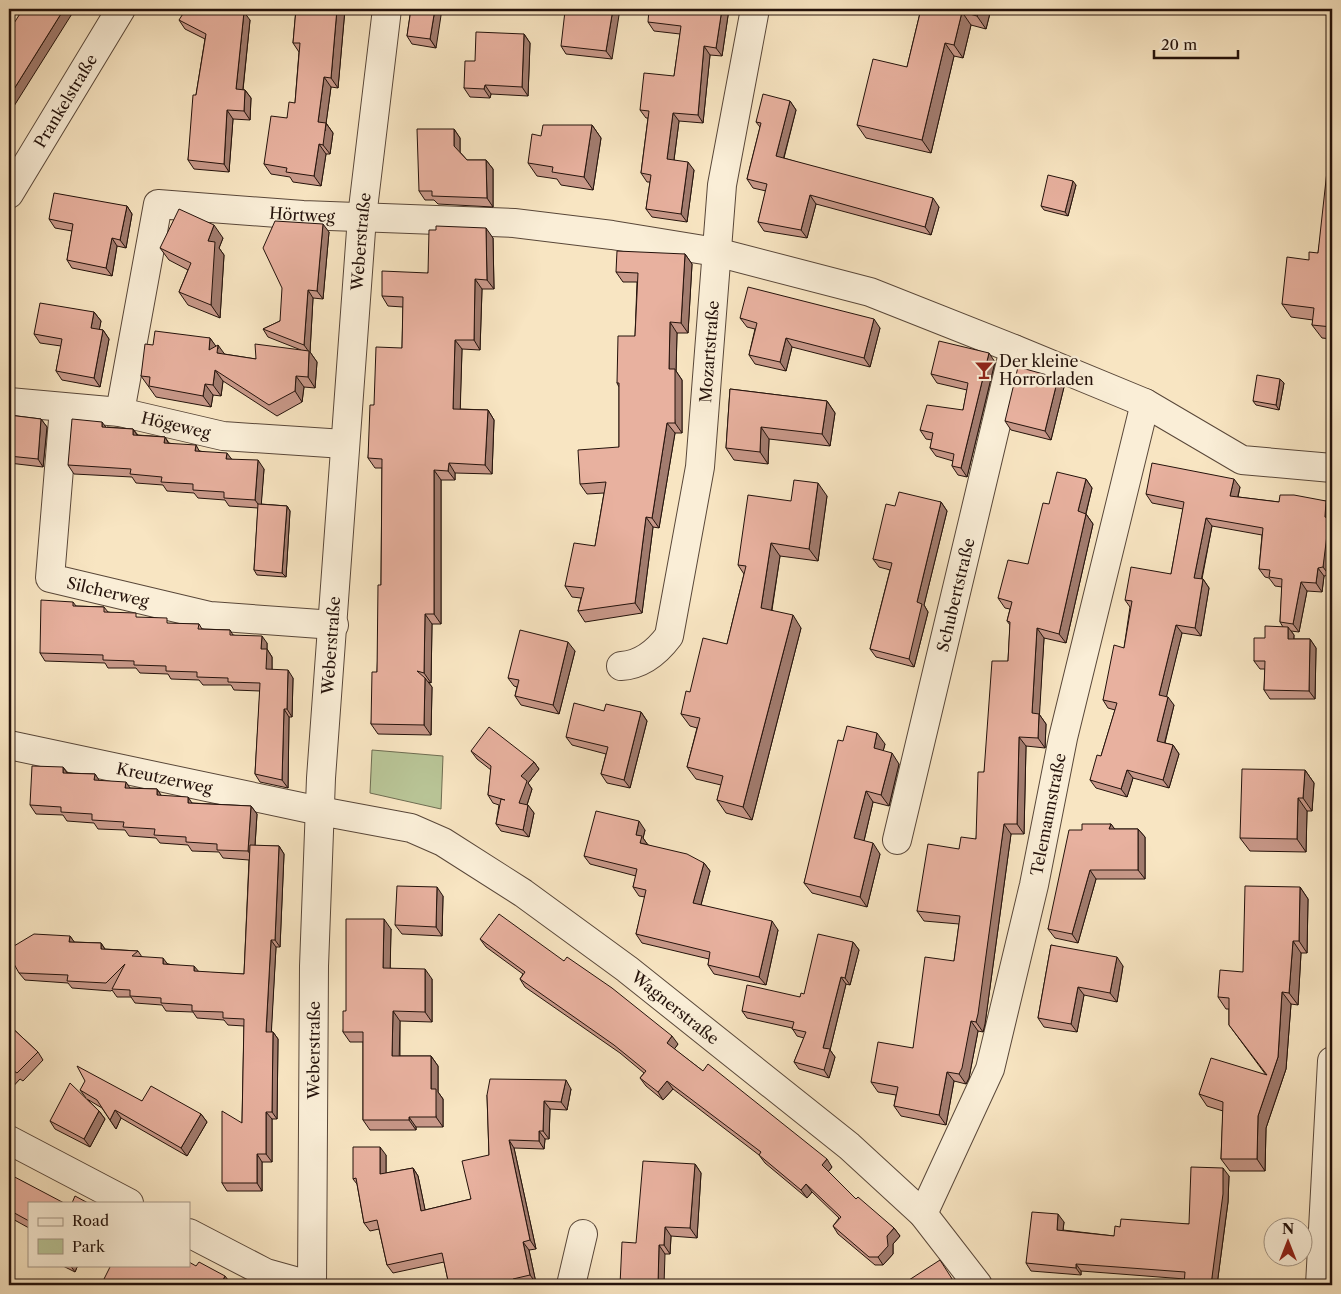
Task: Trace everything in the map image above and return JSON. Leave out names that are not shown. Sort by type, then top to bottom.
[{"type":"street","name":"Prankelstraße","points":[[9,194],[122,9]]},
{"type":"street","name":"Weberstraße","points":[[310,1285],[314,966],[320,811],[334,625],[344,444],[362,217],[388,9]]},
{"type":"street","name":"Mozartstraße","points":[[621,666],[634,665],[660,647],[669,636],[700,467],[722,184],[755,9]]},
{"type":"street","name":"Hörtweg","points":[[120,412],[158,204],[362,217],[514,223],[612,235],[716,252]]},
{"type":"street","points":[[716,252],[870,292],[1145,403],[1242,460],[1328,468]]},
{"type":"street","name":"Schubertstraße","points":[[897,840],[1014,349]]},
{"type":"street","name":"Högeweg","points":[[9,402],[120,412],[223,436],[344,444]]},
{"type":"street","name":"Telemannstraße","points":[[923,1214],[990,1069],[1034,885],[1063,738],[1145,403]]},
{"type":"street","name":"Silcherweg","points":[[64,408],[50,578],[210,616],[334,625]]},
{"type":"street","name":"Kreutzerweg","points":[[9,745],[320,811]]},
{"type":"street","name":"Wagnerstraße","points":[[320,811],[411,828],[443,842],[523,892],[627,969],[849,1146],[923,1214],[978,1285]]},
{"type":"street","points":[[1320,1285],[1332,1061]]},
{"type":"street","points":[[9,1140],[127,1202]]},
{"type":"street","points":[[190,1234],[266,1273],[310,1285]]},
{"type":"street","points":[[572,1285],[583,1234]]},
{"type":"green space","points":[[372,750],[443,756],[441,809],[370,793]]},
{"type":"building","points":[[23,9],[64,9],[9,97],[9,31]]},
{"type":"building","points":[[186,9],[239,9],[244,12],[236,89],[245,90],[244,111],[227,110],[224,164],[188,160],[193,95],[196,95],[206,34],[179,20]]},
{"type":"building","points":[[296,9],[337,9],[331,78],[324,77],[318,122],[326,123],[323,145],[319,144],[314,176],[286,172],[287,168],[264,164],[271,116],[287,118],[289,102],[295,103],[300,43],[293,43]]},
{"type":"building","points":[[411,9],[435,9],[430,39],[407,36]]},
{"type":"building","points":[[597,9],[613,9],[606,51],[561,46],[565,11],[596,14]]},
{"type":"building","points":[[649,9],[722,9],[716,48],[704,46],[698,115],[673,113],[667,159],[688,162],[681,214],[646,209],[651,175],[641,173],[649,111],[640,110],[644,73],[674,76],[681,26],[648,22]]},
{"type":"building","points":[[921,9],[979,9],[977,16],[962,12],[954,45],[945,43],[922,140],[857,125],[873,59],[907,67]]},
{"type":"building","points":[[476,32],[524,34],[522,87],[485,85],[484,89],[464,88],[465,61],[475,61]]},
{"type":"building","points":[[763,94],[790,101],[776,156],[933,198],[925,227],[810,195],[801,230],[758,222],[767,184],[747,179],[761,123],[756,122]]},
{"type":"building","points":[[543,125],[592,125],[584,177],[552,172],[553,167],[528,163],[532,134],[541,136]]},
{"type":"building","points":[[417,129],[454,129],[454,146],[467,160],[486,160],[487,198],[432,196],[432,191],[419,191]]},
{"type":"building","points":[[1328,162],[1332,162],[1332,327],[1312,325],[1314,308],[1282,304],[1287,257],[1309,260],[1309,252],[1318,253]]},
{"type":"building","points":[[1048,175],[1073,181],[1065,212],[1041,206]]},
{"type":"building","points":[[54,193],[127,206],[120,240],[112,238],[106,268],[67,260],[73,224],[49,219]]},
{"type":"building","points":[[179,209],[214,225],[208,241],[215,242],[211,305],[179,292],[191,263],[160,248]]},
{"type":"building","points":[[275,221],[323,224],[317,291],[308,290],[304,345],[263,329],[280,321],[282,288],[263,248]]},
{"type":"building","points":[[436,226],[486,228],[487,280],[475,279],[474,340],[455,340],[453,409],[488,410],[485,465],[449,463],[448,471],[434,470],[434,614],[425,614],[424,673],[417,671],[425,678],[424,725],[371,724],[372,672],[377,672],[378,585],[381,585],[382,459],[368,458],[370,405],[374,405],[376,347],[402,348],[403,297],[382,296],[382,271],[428,273],[429,230],[436,230]]},
{"type":"building","points":[[617,251],[685,254],[681,323],[670,322],[669,369],[675,369],[675,423],[667,423],[652,518],[646,517],[635,603],[578,611],[584,588],[565,586],[574,543],[595,546],[606,482],[580,484],[578,450],[619,447],[618,336],[635,336],[638,273],[616,272]]},
{"type":"building","points":[[748,287],[874,319],[864,358],[786,338],[780,362],[749,355],[757,323],[740,318]]},
{"type":"building","points":[[40,303],[94,312],[91,328],[103,330],[94,378],[56,371],[62,339],[34,334]]},
{"type":"building","points":[[155,331],[210,338],[209,350],[218,345],[217,353],[256,359],[255,344],[309,351],[308,377],[296,376],[295,391],[269,405],[215,370],[213,385],[205,384],[203,396],[149,386],[150,377],[141,376],[145,344],[153,345]]},
{"type":"building","points":[[939,341],[989,353],[961,468],[952,466],[954,454],[930,448],[933,433],[920,430],[927,405],[963,410],[968,383],[931,374]]},
{"type":"building","points":[[1018,367],[1058,378],[1045,431],[1005,421]]},
{"type":"building","points":[[1257,375],[1280,379],[1276,405],[1253,401]]},
{"type":"building","points":[[730,389],[827,401],[822,434],[761,427],[760,452],[726,448]]},
{"type":"building","points":[[9,415],[41,419],[38,459],[9,456]]},
{"type":"building","points":[[72,419],[102,422],[102,427],[133,429],[133,435],[165,437],[164,443],[196,445],[195,451],[227,453],[226,459],[258,460],[255,500],[224,498],[224,492],[193,490],[193,484],[161,482],[162,477],[130,474],[131,469],[68,465]]},
{"type":"building","points":[[1152,463],[1234,479],[1230,496],[1279,502],[1280,495],[1294,495],[1326,501],[1325,517],[1329,519],[1323,567],[1318,568],[1316,583],[1301,582],[1293,624],[1280,622],[1282,579],[1269,577],[1270,570],[1259,569],[1263,528],[1206,518],[1194,578],[1203,579],[1195,628],[1176,625],[1159,695],[1168,697],[1157,741],[1173,745],[1163,780],[1127,770],[1121,789],[1090,780],[1097,755],[1101,756],[1117,703],[1103,700],[1114,645],[1124,648],[1132,601],[1125,600],[1131,567],[1171,574],[1184,502],[1146,494]]},
{"type":"building","points":[[1057,472],[1086,479],[1078,511],[1086,514],[1059,634],[1037,628],[1032,713],[1039,714],[1038,738],[1019,737],[1017,824],[1004,824],[976,1022],[971,1021],[962,1068],[959,1074],[947,1072],[939,1115],[894,1106],[898,1087],[871,1082],[878,1042],[913,1048],[925,957],[954,961],[960,916],[917,911],[928,844],[959,849],[961,837],[976,839],[978,772],[984,772],[992,661],[1008,661],[1010,622],[1007,621],[1012,602],[998,598],[1008,560],[1028,564],[1043,503],[1049,504]]},
{"type":"building","points":[[794,480],[818,483],[809,549],[771,543],[761,608],[793,615],[743,807],[717,800],[723,776],[687,767],[700,718],[681,714],[686,691],[690,692],[703,638],[727,644],[746,566],[738,565],[748,495],[791,501]]},
{"type":"building","points":[[899,492],[941,502],[917,602],[922,604],[909,659],[870,649],[892,563],[873,559],[886,504],[895,506]]},
{"type":"building","points":[[258,504],[287,506],[282,573],[254,570]]},
{"type":"building","points":[[41,600],[73,602],[73,606],[104,607],[104,612],[136,613],[136,617],[167,618],[167,623],[199,624],[198,629],[230,630],[230,635],[262,636],[261,649],[267,649],[266,669],[288,670],[287,709],[284,709],[282,780],[255,774],[260,683],[228,682],[228,678],[197,677],[197,672],[166,671],[166,666],[134,665],[134,661],[103,660],[103,655],[40,653]]},
{"type":"building","points":[[1265,626],[1288,627],[1288,639],[1310,639],[1309,691],[1264,690],[1265,661],[1254,661],[1254,638],[1265,638]]},
{"type":"building","points":[[520,630],[568,642],[553,705],[515,696],[519,680],[508,678]]},
{"type":"building","points":[[574,703],[604,711],[606,704],[641,712],[624,780],[601,774],[608,747],[566,737]]},
{"type":"building","points":[[847,726],[877,733],[874,748],[892,753],[881,795],[866,791],[854,838],[873,843],[860,897],[804,883],[838,740],[843,741]]},
{"type":"building","points":[[489,727],[534,762],[521,776],[527,781],[519,803],[528,805],[523,830],[496,824],[501,799],[505,800],[488,795],[491,766],[471,751]]},
{"type":"building","points":[[32,766],[63,767],[63,773],[95,774],[94,780],[126,782],[125,788],[157,789],[157,795],[188,797],[188,803],[251,806],[248,851],[217,850],[217,844],[186,842],[186,837],[154,835],[155,829],[123,827],[124,822],[92,820],[92,814],[61,812],[61,807],[30,805]]},
{"type":"building","points":[[1242,769],[1305,770],[1303,798],[1298,798],[1297,839],[1240,838]]},
{"type":"building","points":[[596,811],[639,821],[636,835],[642,836],[640,843],[687,854],[704,863],[693,903],[772,921],[759,977],[708,965],[710,952],[636,934],[646,890],[633,887],[637,869],[584,856]]},
{"type":"building","points":[[1082,824],[1111,824],[1109,829],[1138,829],[1138,870],[1090,870],[1072,934],[1048,929],[1069,830],[1082,830]]},
{"type":"building","points":[[250,845],[279,846],[275,940],[271,940],[266,1032],[273,1032],[272,1112],[266,1112],[266,1154],[257,1154],[257,1183],[222,1183],[222,1111],[242,1123],[244,1019],[223,1018],[223,1012],[192,1011],[192,1005],[161,1003],[161,998],[130,996],[130,990],[112,989],[125,964],[106,983],[67,981],[68,975],[19,973],[9,955],[9,949],[34,934],[70,936],[69,942],[101,943],[101,949],[138,951],[132,956],[163,958],[163,964],[194,966],[194,971],[244,974]]},
{"type":"building","points":[[397,886],[437,887],[436,927],[395,925]]},
{"type":"building","points":[[1245,886],[1300,887],[1299,941],[1293,941],[1289,993],[1282,992],[1278,1057],[1258,1116],[1257,1159],[1221,1159],[1223,1102],[1199,1094],[1211,1058],[1267,1075],[1229,1025],[1229,998],[1218,997],[1220,970],[1243,972]]},
{"type":"building","points":[[499,914],[564,961],[567,957],[612,988],[672,1036],[667,1043],[703,1071],[708,1064],[827,1159],[822,1165],[856,1199],[858,1197],[894,1228],[887,1236],[888,1246],[878,1257],[869,1257],[833,1226],[841,1217],[806,1184],[801,1190],[759,1155],[761,1152],[667,1081],[658,1092],[640,1078],[646,1071],[614,1045],[520,979],[525,972],[480,939]]},
{"type":"building","points":[[346,919],[384,919],[383,968],[425,969],[425,1012],[393,1011],[392,1056],[431,1056],[431,1089],[436,1089],[436,1117],[409,1117],[409,1120],[363,1120],[363,1032],[343,1032],[343,1011],[346,1011]]},
{"type":"building","points":[[818,934],[853,942],[845,978],[841,977],[823,1048],[830,1049],[824,1070],[794,1062],[806,1032],[792,1029],[794,1022],[742,1011],[747,985],[800,997],[801,993],[804,994]]},
{"type":"building","points":[[1051,945],[1117,957],[1110,993],[1078,987],[1071,1024],[1038,1018]]},
{"type":"building","points":[[9,1025],[38,1052],[17,1073],[14,1071],[9,1077]]},
{"type":"building","points":[[77,1066],[142,1101],[151,1086],[201,1114],[181,1148],[115,1110],[110,1120],[97,1100],[80,1090],[85,1081]]},
{"type":"building","points":[[490,1079],[566,1080],[561,1102],[544,1101],[543,1131],[539,1131],[539,1141],[509,1140],[530,1240],[523,1242],[530,1275],[513,1279],[515,1285],[449,1285],[442,1253],[387,1265],[377,1220],[364,1223],[356,1178],[353,1179],[353,1147],[380,1147],[380,1174],[413,1168],[421,1211],[471,1199],[462,1161],[489,1155],[487,1095]]},
{"type":"building","points":[[70,1083],[99,1111],[84,1139],[50,1121]]},
{"type":"building","points":[[643,1161],[695,1164],[690,1228],[665,1227],[664,1245],[659,1245],[658,1285],[620,1285],[622,1242],[636,1243]]},
{"type":"building","points":[[1191,1167],[1223,1168],[1223,1194],[1211,1285],[1184,1285],[1185,1272],[1076,1264],[1076,1268],[1026,1263],[1032,1212],[1058,1214],[1057,1230],[1114,1236],[1115,1226],[1120,1227],[1121,1219],[1189,1224]]},
{"type":"building","points":[[9,1174],[62,1202],[28,1202],[28,1220],[9,1210]]},
{"type":"building","points":[[75,1196],[86,1202],[72,1202]]},
{"type":"building","points":[[940,1260],[956,1285],[912,1285],[909,1280]]},
{"type":"building","points":[[199,1262],[225,1276],[223,1280],[234,1285],[101,1285],[110,1266],[190,1266],[190,1263],[196,1266]]},
{"type":"place","name":"Der kleine Horrorladen","points":[[984,370]]}]
